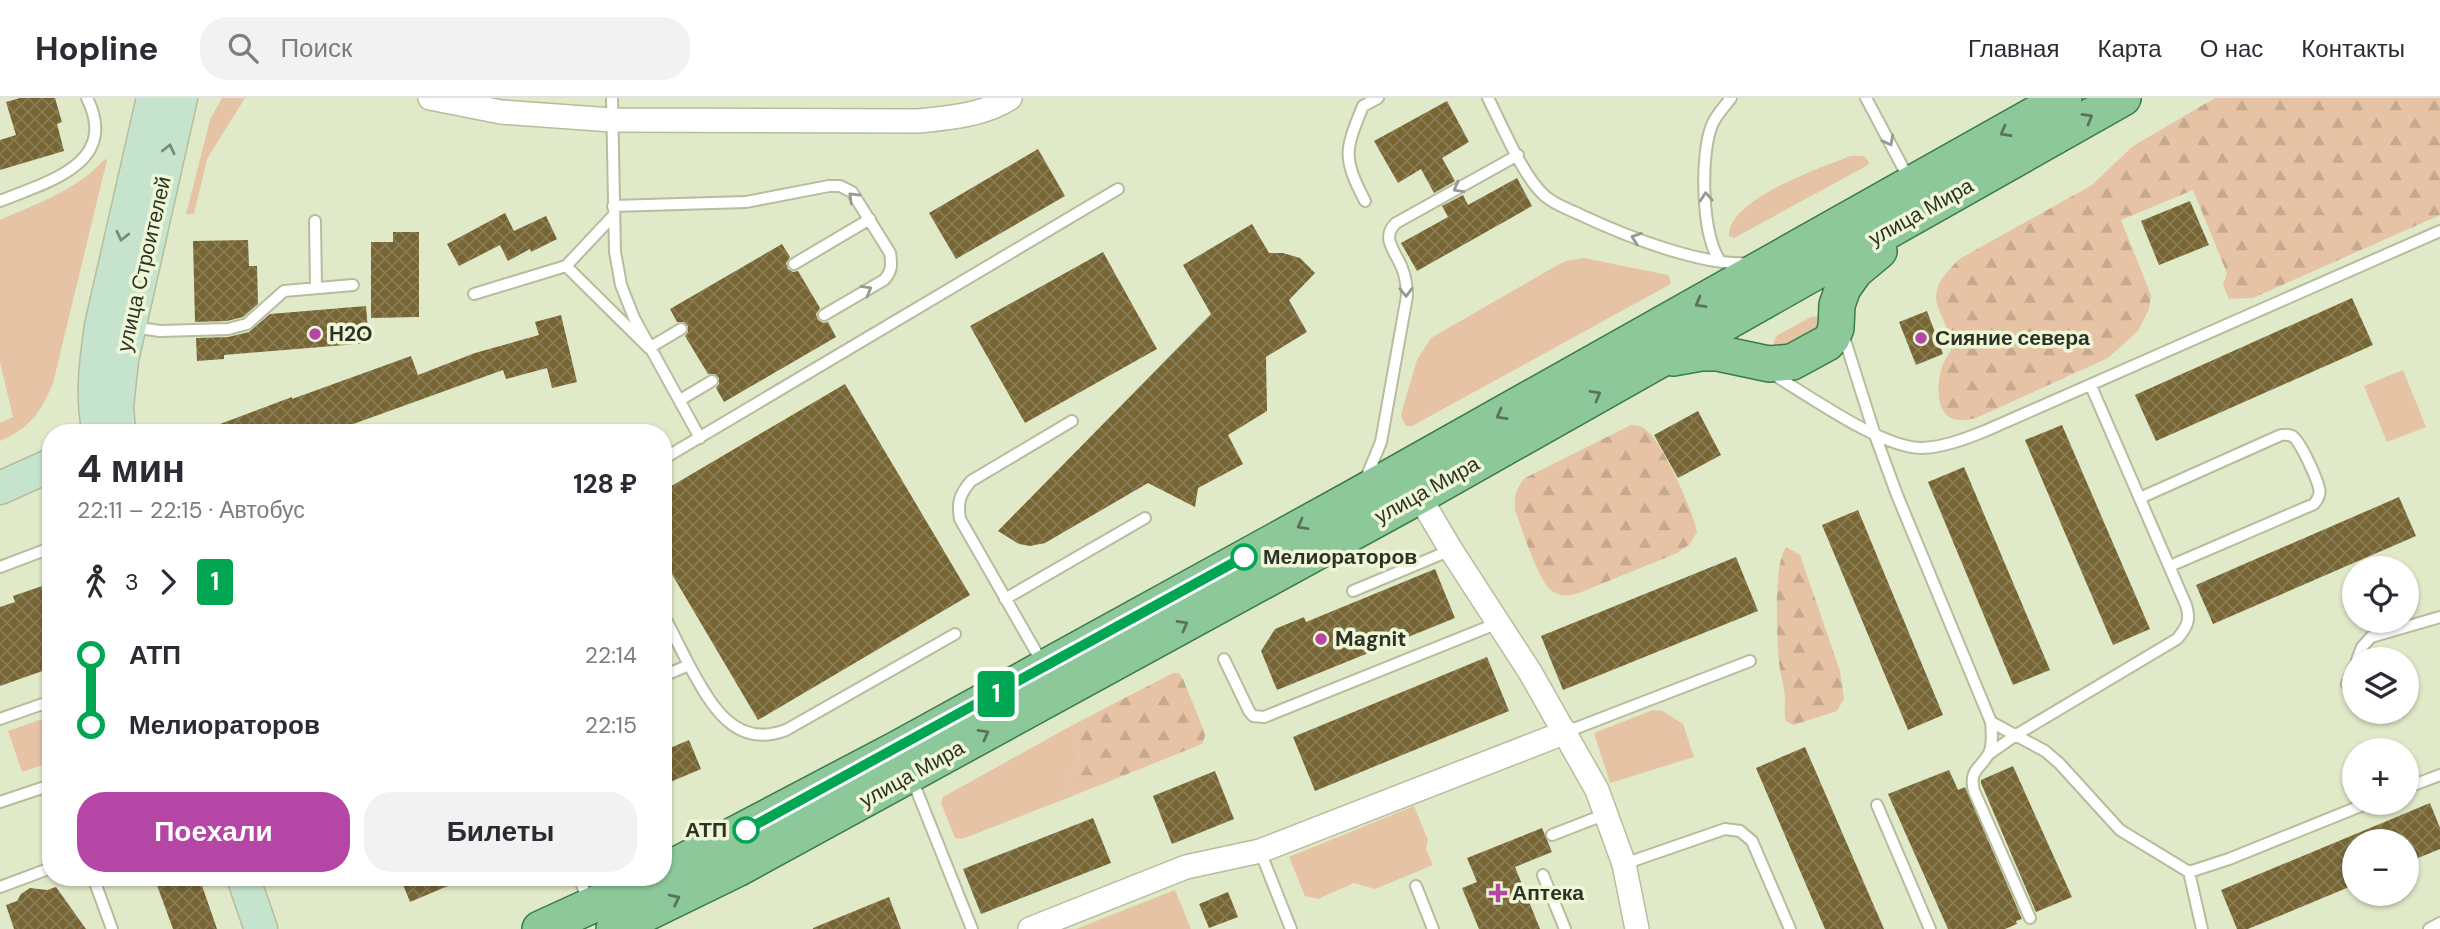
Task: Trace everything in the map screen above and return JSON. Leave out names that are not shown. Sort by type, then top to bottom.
[{"type":"main road","name":"улица Строителей","points":[[98,424],[95,386],[101,326],[153,98]]},
{"type":"main road","name":"улица Строителей","points":[[119,424],[119,384],[130,326],[181,98]]},
{"type":"main road","name":"улица Мира","points":[[672,867],[886,755],[1353,498],[1412,483],[1652,363],[2123,98]]},
{"type":"main road","name":"улица Мира","points":[[672,885],[737,869],[910,775],[1412,483],[1774,261],[2045,106]]},
{"type":"main road","points":[[1652,363],[1701,352],[1731,354],[1769,364],[1792,362],[1827,344],[1836,328],[1836,313],[1843,288],[1864,263],[1974,183]]},
{"type":"main road","points":[[1774,261],[1796,259],[1806,263],[1815,272],[1836,313]]},
{"type":"main road","points":[[0,488],[42,469]]},
{"type":"main road","points":[[246,886],[261,929]]},
{"type":"main road","points":[[267,886],[281,929]]},
{"type":"main road","name":"улица Мира","points":[[540,929],[634,886]]},
{"type":"main road","name":"улица Мира","points":[[594,904],[668,886]]},
{"type":"street","points":[[430,98],[501,112],[612,109],[918,121],[977,112],[1010,98]]},
{"type":"street","points":[[1412,483],[1566,732],[1597,790],[1623,864],[1637,929]]},
{"type":"street","points":[[1030,929],[1186,867],[1260,851],[1566,732]]},
{"type":"lane","points":[[0,201],[50,181],[83,161],[90,152],[95,128],[94,116],[87,98]]},
{"type":"lane","points":[[1365,201],[1352,178],[1347,151],[1364,102],[1377,98]]},
{"type":"lane","points":[[1488,98],[1518,155],[1545,197],[1629,236],[1721,262],[1741,264],[1774,261]]},
{"type":"lane","points":[[1721,262],[1713,251],[1709,234],[1705,183],[1707,143],[1713,124],[1731,98]]},
{"type":"lane","points":[[1867,98],[1912,184]]},
{"type":"lane","points":[[612,109],[615,252],[621,285],[649,348],[700,438]]},
{"type":"lane","points":[[1353,498],[1373,465],[1381,442],[1406,309],[1407,282],[1389,244],[1391,228],[1518,155]]},
{"type":"lane","points":[[474,294],[566,266],[613,211],[746,202],[840,186],[852,192],[890,253],[890,273],[884,281],[824,315]]},
{"type":"lane","points":[[672,454],[1118,189]]},
{"type":"lane","points":[[793,264],[870,219]]},
{"type":"lane","points":[[315,221],[316,288]]},
{"type":"lane","points":[[1745,358],[1875,435],[1901,446],[1922,448],[1940,445],[1986,431],[2440,231]]},
{"type":"lane","points":[[566,266],[649,348]]},
{"type":"lane","points":[[130,326],[160,331],[228,329],[247,324],[284,291],[354,285]]},
{"type":"lane","points":[[1836,313],[1897,495],[1992,722],[1993,738],[1989,754]]},
{"type":"lane","points":[[649,348],[681,329]]},
{"type":"lane","points":[[680,400],[712,381]]},
{"type":"lane","points":[[2030,918],[1974,791],[1971,781],[1975,771],[1989,754],[2016,735],[2177,639],[2186,628],[2190,617],[2091,386]]},
{"type":"lane","points":[[1044,667],[960,519],[958,505],[960,494],[971,481],[1072,421]]},
{"type":"lane","points":[[2140,498],[2281,435],[2292,436],[2300,444],[2319,486],[2319,496],[2314,504],[2170,566]]},
{"type":"lane","points":[[1005,599],[1145,518]]},
{"type":"lane","points":[[1353,591],[1451,550]]},
{"type":"lane","points":[[0,567],[42,551]]},
{"type":"lane","points":[[2362,647],[2371,637],[2440,617]]},
{"type":"lane","points":[[1224,659],[1253,716],[1264,718],[1498,623]]},
{"type":"lane","points":[[672,632],[710,703],[720,716],[735,726],[762,736],[772,735],[956,634]]},
{"type":"lane","points":[[1566,732],[1750,661]]},
{"type":"lane","points":[[672,672],[689,665]]},
{"type":"lane","points":[[0,719],[42,704]]},
{"type":"lane","points":[[1992,722],[2045,751],[2120,830],[2189,872],[2202,929]]},
{"type":"lane","points":[[910,775],[972,929]]},
{"type":"lane","points":[[2419,783],[2440,775]]},
{"type":"lane","points":[[0,802],[42,787]]},
{"type":"lane","points":[[1877,805],[1930,929]]},
{"type":"lane","points":[[2189,872],[2229,859],[2342,813]]},
{"type":"lane","points":[[1552,835],[1606,814]]},
{"type":"lane","points":[[1623,864],[1724,829],[1740,831],[1752,841],[1790,929]]},
{"type":"lane","points":[[1260,851],[1291,929]]},
{"type":"lane","points":[[0,887],[42,871]]},
{"type":"lane","points":[[1543,875],[1565,929]]},
{"type":"lane","points":[[96,886],[112,929]]},
{"type":"lane","points":[[1416,886],[1433,929]]},
{"type":"lane","points":[[2429,929],[2440,923]]},
{"type":"green space","points":[[222,98],[245,98],[207,159],[194,214],[186,214],[210,120]]},
{"type":"green space","points":[[2215,98],[2440,98],[2440,215],[2253,298],[2229,299],[2223,285],[2227,273],[2193,190],[2121,220],[2151,295],[2149,309],[2138,331],[2108,358],[1976,418],[1961,420],[1951,418],[1945,413],[1939,396],[1939,386],[1942,367],[1951,346],[1936,297],[1939,284],[1947,272],[1961,258],[2092,185],[2133,146]]},
{"type":"green space","points":[[1851,156],[1864,156],[1869,162],[1868,165],[1734,238],[1729,236],[1733,222],[1760,197],[1799,176]]},
{"type":"green space","points":[[107,160],[53,383],[44,402],[27,425],[0,441],[0,423],[13,417],[0,362],[0,220],[69,187]]},
{"type":"green space","points":[[1584,258],[1668,275],[1671,282],[1412,426],[1406,426],[1401,416],[1402,411],[1417,360],[1431,338],[1556,266]]},
{"type":"green space","points":[[1821,316],[1828,321],[1790,357],[1773,347],[1778,335],[1811,317]]},
{"type":"green space","points":[[2403,370],[2426,427],[2387,442],[2364,386]]},
{"type":"green space","points":[[1631,425],[1644,429],[1661,448],[1684,494],[1697,532],[1690,544],[1677,553],[1579,593],[1555,593],[1541,577],[1526,541],[1515,510],[1518,489],[1525,478]]},
{"type":"green space","points":[[1786,547],[1800,555],[1840,671],[1844,699],[1837,711],[1793,725],[1785,718],[1785,695],[1777,636],[1779,569]]},
{"type":"green space","points":[[1173,673],[1179,673],[1183,679],[1204,731],[1202,744],[1075,795],[1068,779],[1080,754],[1069,727]]},
{"type":"green space","points":[[1653,710],[1663,711],[1683,724],[1694,757],[1610,783],[1594,733]]},
{"type":"green space","points":[[42,719],[42,765],[22,772],[8,731]]},
{"type":"green space","points":[[1069,727],[1080,754],[1068,779],[1075,795],[962,839],[955,838],[941,803],[943,797]]},
{"type":"green space","points":[[1414,806],[1428,840],[1426,849],[1433,865],[1375,889],[1354,883],[1318,899],[1305,896],[1289,857]]},
{"type":"green space","points":[[1175,890],[1191,929],[1076,929]]},
{"type":"building","points":[[20,98],[55,98],[62,122],[57,124],[64,151],[0,170],[0,140],[16,135],[6,102]]},
{"type":"building","points":[[1447,101],[1469,142],[1442,158],[1455,181],[1434,193],[1421,169],[1398,183],[1374,141]]},
{"type":"building","points":[[1038,149],[1065,196],[956,259],[929,213]]},
{"type":"building","points":[[1517,178],[1532,206],[1417,271],[1401,243],[1448,217],[1442,206],[1463,195],[1468,205]]},
{"type":"building","points":[[2190,201],[2209,245],[2159,265],[2141,221]]},
{"type":"building","points":[[505,213],[514,231],[546,216],[557,239],[508,261],[500,245],[459,266],[447,244]]},
{"type":"building","points":[[1252,224],[1269,253],[1283,253],[1300,258],[1315,273],[1289,300],[1307,332],[1266,357],[1267,411],[1228,435],[1243,464],[1198,488],[1195,507],[1148,483],[1045,543],[1030,546],[1019,544],[998,531],[1211,314],[1183,265]]},
{"type":"building","points":[[393,232],[419,232],[419,317],[371,318],[371,242],[393,242]]},
{"type":"building","points":[[248,240],[249,266],[257,266],[258,304],[243,317],[227,321],[195,322],[193,241]]},
{"type":"building","points":[[782,244],[790,257],[786,263],[788,269],[798,271],[820,308],[816,314],[818,320],[828,322],[836,337],[724,402],[716,388],[719,378],[715,374],[708,374],[685,336],[688,326],[684,322],[677,322],[670,309]]},
{"type":"building","points":[[1103,252],[1157,349],[1025,423],[970,326]]},
{"type":"building","points":[[2352,298],[2373,345],[2156,441],[2135,395]]},
{"type":"building","name":"H2O","points":[[366,306],[369,343],[224,355],[224,359],[197,361],[196,338],[228,337],[249,332],[270,314]]},
{"type":"building","name":"Сияние севера","points":[[1927,311],[1943,354],[1916,365],[1899,322]]},
{"type":"building","points":[[561,315],[577,382],[552,388],[547,368],[506,379],[503,370],[353,424],[220,424],[411,356],[418,375],[475,353],[539,335],[535,322]]},
{"type":"building","points":[[845,384],[970,595],[758,720],[672,574],[672,486]]},
{"type":"building","points":[[1698,411],[1721,455],[1678,478],[1654,435]]},
{"type":"building","points":[[2062,425],[2150,629],[2113,645],[2025,440]]},
{"type":"building","points":[[1964,467],[2050,670],[2013,685],[1928,482]]},
{"type":"building","points":[[2399,497],[2416,536],[2370,556],[2342,556],[2342,568],[2213,624],[2196,585]]},
{"type":"building","points":[[1858,510],[1943,715],[1908,730],[1822,525]]},
{"type":"building","points":[[1736,557],[1758,611],[1563,690],[1541,636]]},
{"type":"building","points":[[1435,569],[1455,618],[1277,690],[1261,651],[1275,629],[1304,617],[1306,622]]},
{"type":"building","points":[[42,586],[42,671],[0,686],[0,607],[15,602],[13,596]]},
{"type":"building","points":[[1487,657],[1509,711],[1315,791],[1293,737]]},
{"type":"building","points":[[689,740],[701,769],[672,781],[672,747]]},
{"type":"building","points":[[1805,747],[1884,929],[1825,929],[1756,768]]},
{"type":"building","points":[[2013,766],[2072,897],[2036,912],[1981,783],[1981,780]]},
{"type":"building","points":[[1949,770],[1958,790],[1965,787],[2022,919],[2005,929],[1948,929],[1888,794]]},
{"type":"building","points":[[1215,771],[1234,819],[1172,844],[1153,796]]},
{"type":"building","points":[[2430,803],[2440,828],[2440,849],[2419,858],[2419,829],[2368,829],[2401,815],[2419,815],[2419,808]]},
{"type":"building","points":[[1093,818],[1111,863],[981,914],[963,869]]},
{"type":"building","points":[[1542,828],[1552,852],[1515,867],[1540,929],[1479,929],[1462,888],[1477,882],[1467,858]]},
{"type":"building","points":[[2342,840],[2342,890],[2248,929],[2237,929],[2221,890]]},
{"type":"building","points":[[157,886],[202,886],[217,929],[173,929]]},
{"type":"building","points":[[404,886],[448,886],[410,902]]},
{"type":"building","points":[[56,887],[86,929],[14,929],[6,905],[17,901],[21,894],[30,888],[47,890]]},
{"type":"building","points":[[1228,892],[1238,917],[1209,928],[1199,904]]},
{"type":"building","points":[[889,897],[901,929],[813,929],[813,928]]},
{"type":"bus line","name":"1","points":[[746,830],[1244,557]]},
{"type":"place","name":"H2O","points":[[315,334]]},
{"type":"place","name":"Сияние севера","points":[[1921,338]]},
{"type":"place","name":"Мелиораторов","points":[[1244,557]]},
{"type":"place","name":"Magnit","points":[[1321,639]]},
{"type":"place","name":"АТП","points":[[746,830]]},
{"type":"place","name":"Аптека","points":[[1498,893]]}]
